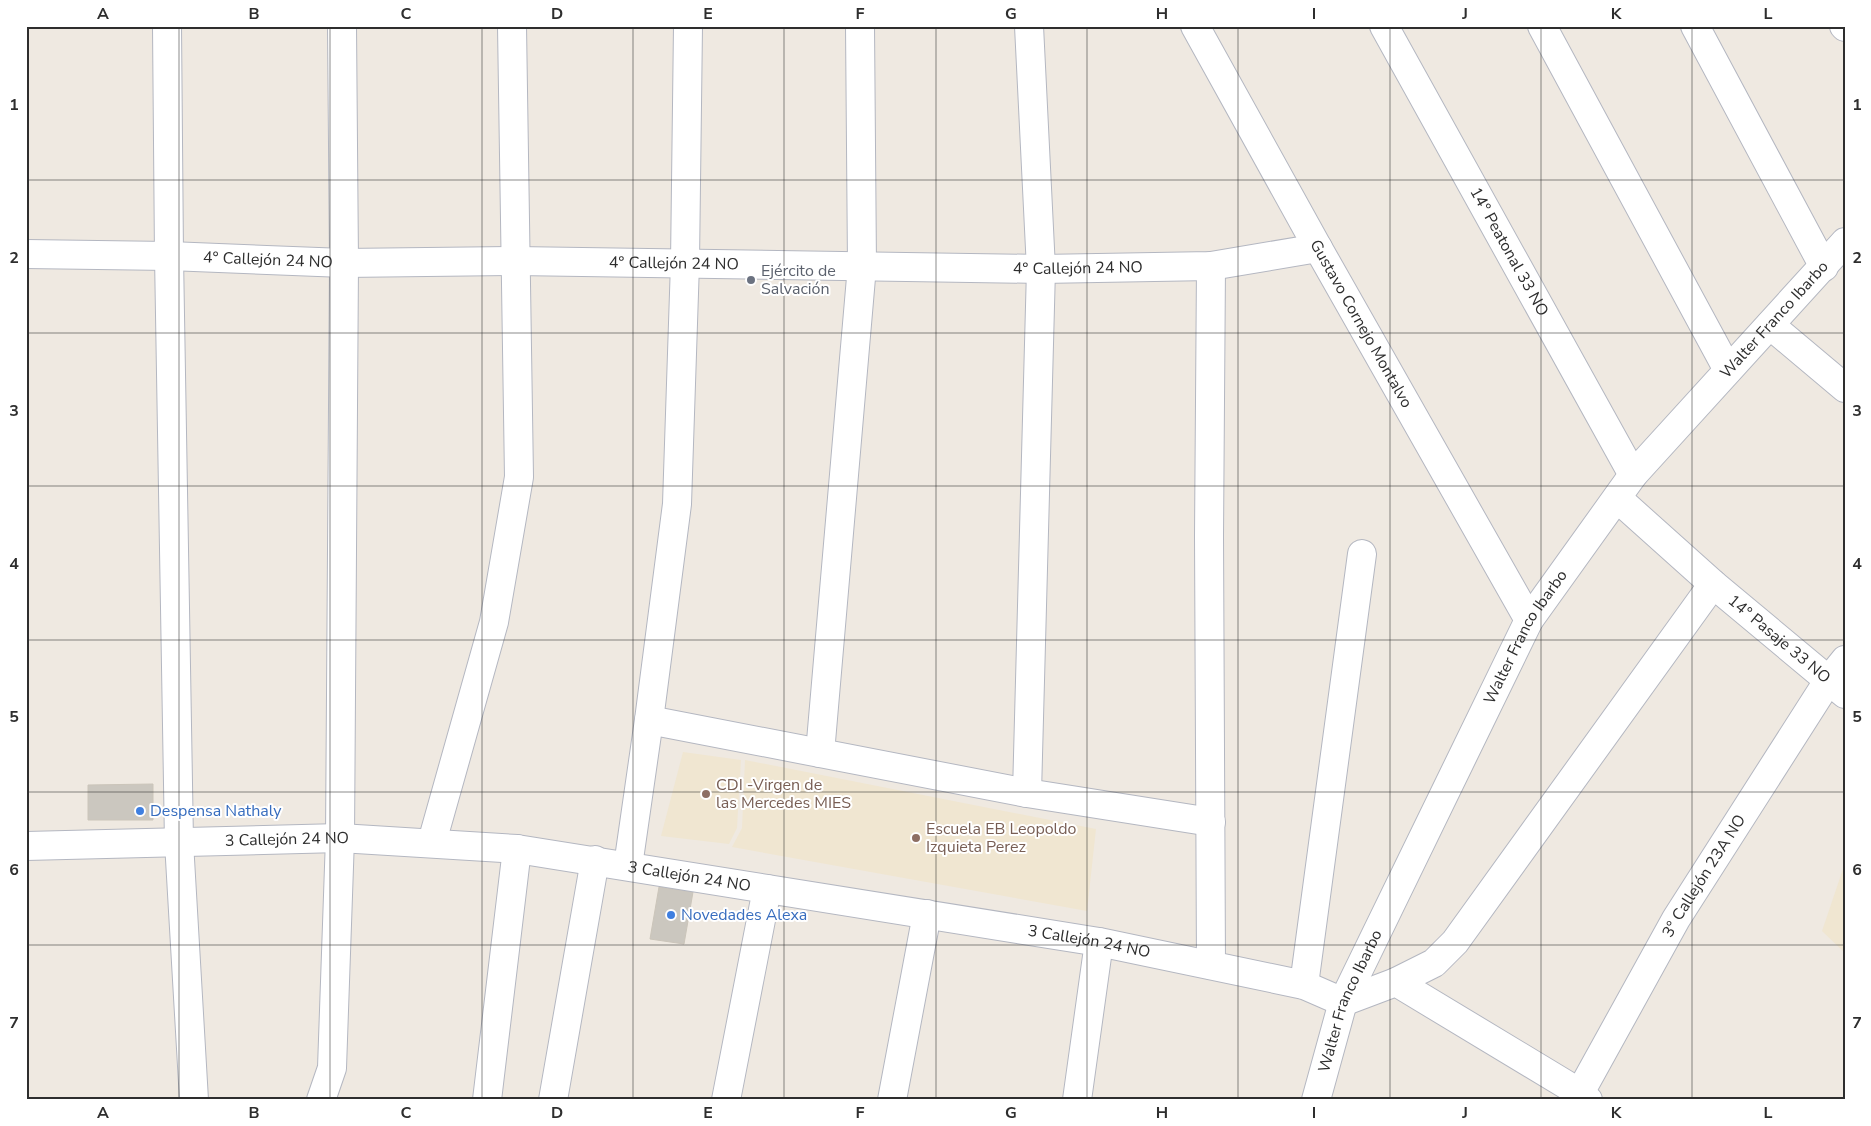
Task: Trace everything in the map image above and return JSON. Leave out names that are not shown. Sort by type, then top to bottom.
[{"type":"street","points":[[167,26],[179,842],[194,1100]]},
{"type":"street","points":[[321,1100],[332,1068],[340,838],[344,263],[342,26]]},
{"type":"street","points":[[432,842],[494,622],[519,477],[512,26]]},
{"type":"street","points":[[628,866],[677,504],[685,263],[688,26]]},
{"type":"street","points":[[820,753],[862,266],[860,26]]},
{"type":"street","points":[[1027,793],[1041,269],[1028,26]]},
{"type":"street","name":"Gustavo Cornejo Montalvo","points":[[1195,26],[1318,248],[1529,620]]},
{"type":"street","name":"14° Peatonal 33 NO","points":[[1384,26],[1633,476]]},
{"type":"street","points":[[1542,26],[1728,370]]},
{"type":"street","points":[[1695,26],[1824,267]]},
{"type":"street","name":"Walter Franco Ibarbo","points":[[1316,1100],[1343,1002],[1529,620],[1633,476],[1845,242]]},
{"type":"street","name":"4° Callejón 24 NO","points":[[26,254],[169,256],[344,263],[516,261],[1041,269],[1211,266],[1318,248]]},
{"type":"street","points":[[1211,266],[1208,536],[1211,965]]},
{"type":"street","points":[[1770,325],[1845,388]]},
{"type":"street","points":[[1343,1002],[1396,982],[1434,963],[1455,942],[1713,584],[1617,498]]},
{"type":"street","points":[[1304,985],[1362,554]]},
{"type":"street","name":"14° Pasaje 33 NO","points":[[1713,584],[1839,679]]},
{"type":"street","name":"3° Callejón 23A NO","points":[[1581,1098],[1676,919],[1839,679]]},
{"type":"street","points":[[649,720],[1027,793],[1210,822]]},
{"type":"street","name":"3 Callejón 24 NO","points":[[26,846],[340,838],[432,842],[516,849],[595,860],[1099,942],[1304,985],[1343,1002]]},
{"type":"street","points":[[487,1100],[516,849]]},
{"type":"street","points":[[554,1100],[595,860]]},
{"type":"street","points":[[726,1100],[767,889]]},
{"type":"street","points":[[892,1100],[927,914]]},
{"type":"street","points":[[1077,1100],[1099,942]]},
{"type":"street","points":[[1396,982],[1581,1098]]},
{"type":"shaded area","name":"CDI -Virgen de las Mercedes MIES","points":[[683,752],[741,760],[737,828],[729,844],[661,836]]},
{"type":"shaded area","name":"Escuela EB Leopoldo Izquieta Perez","points":[[745,760],[1096,829],[1087,911],[732,847],[742,828]]},
{"type":"shaded area","points":[[1845,863],[1845,953],[1822,931]]},
{"type":"building","points":[[153,784],[153,820],[88,820],[88,785]]},
{"type":"building","name":"Novedades Alexa","points":[[659,887],[693,892],[684,944],[650,939]]},
{"type":"place","name":"Ejército de Salvación","points":[[751,280]]},
{"type":"place","name":"CDI -Virgen de las Mercedes MIES","points":[[706,794]]},
{"type":"place","name":"Despensa Nathaly","points":[[140,811]]},
{"type":"place","name":"Escuela EB Leopoldo Izquieta Perez","points":[[916,838]]},
{"type":"place","name":"Novedades Alexa","points":[[671,915]]}]
